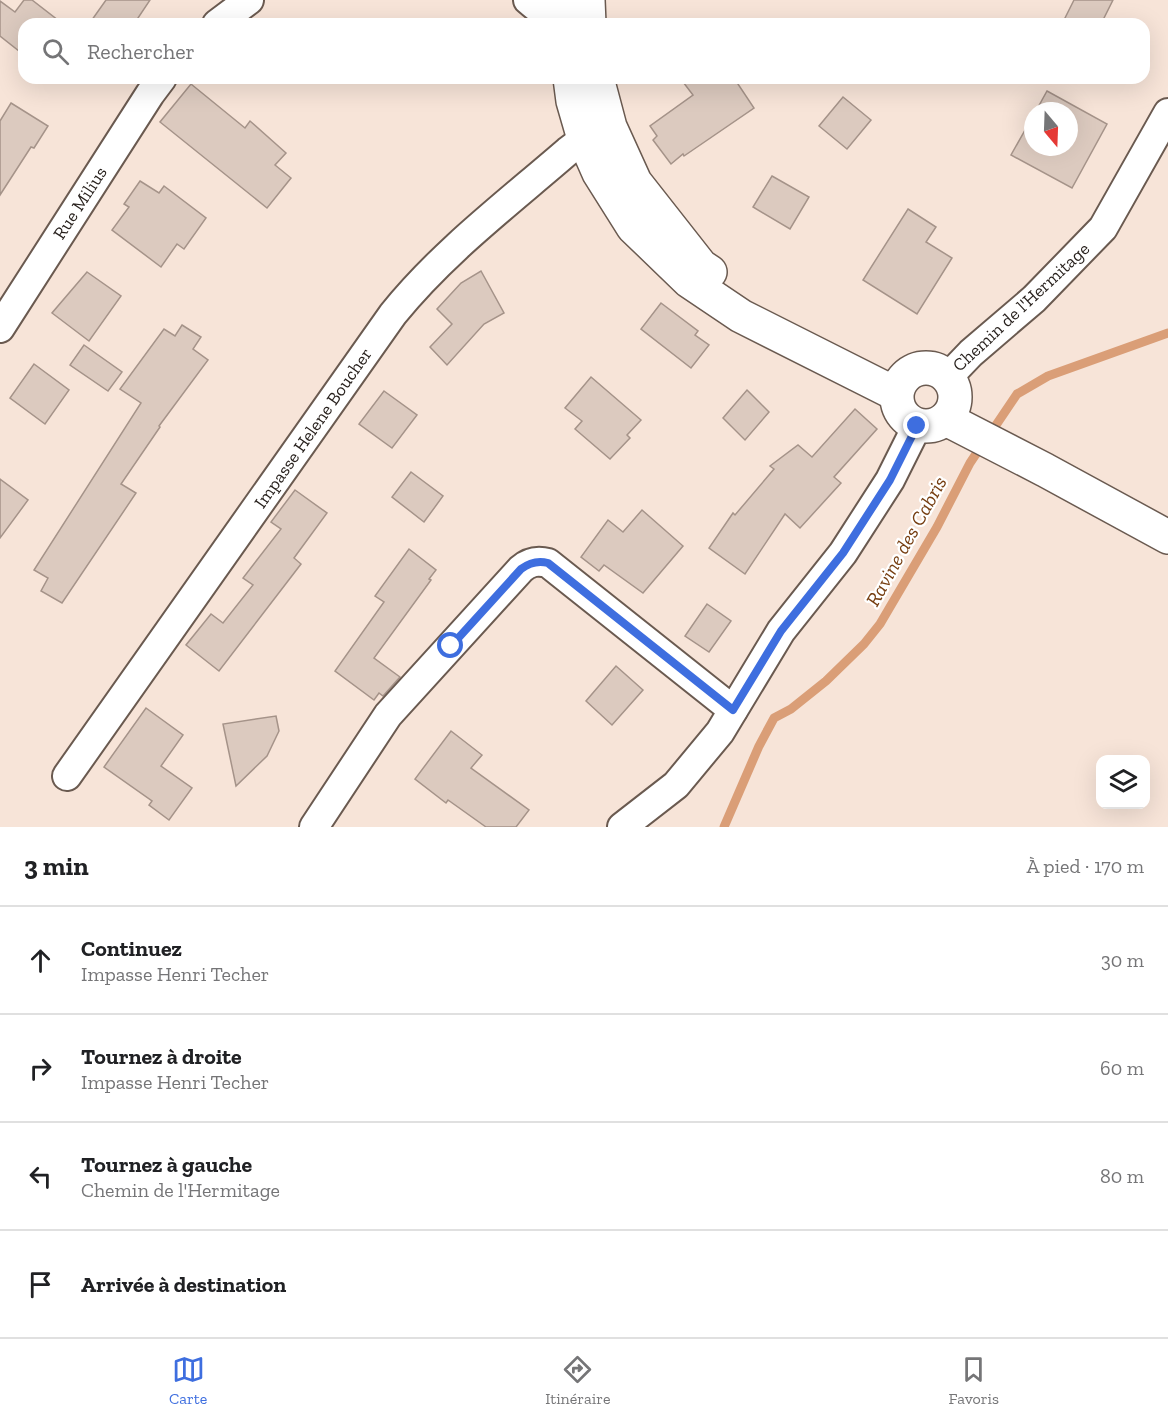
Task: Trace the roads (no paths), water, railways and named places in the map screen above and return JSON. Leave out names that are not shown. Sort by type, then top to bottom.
[{"type":"main road","points":[[571,84],[573,101],[597,133]]},
{"type":"main road","points":[[597,84],[598,173],[633,227],[689,281],[741,316],[900,386]]},
{"type":"main road","points":[[950,409],[931,368],[912,371],[900,386],[897,404],[901,414],[950,409],[1049,460],[1168,511]]},
{"type":"main road","points":[[1049,460],[1168,537]]},
{"type":"street","points":[[225,18],[249,0]]},
{"type":"street","points":[[528,0],[545,15],[575,14]]},
{"type":"street","name":"Rue Milius","points":[[0,328],[158,84]]},
{"type":"street","name":"Chemin de l'Hermitage","points":[[622,827],[676,785],[720,732],[781,631],[843,553],[890,480],[950,409],[971,353],[1034,299],[1103,228],[1168,113]]},
{"type":"street","name":"Impasse Helene Boucher","points":[[67,776],[393,314],[414,288],[437,265],[597,133]]},
{"type":"street","points":[[314,827],[388,715],[521,569],[533,562],[548,563],[733,710]]},
{"type":"waterway","name":"Ravine des Cabris","points":[[990,434],[1017,394],[1048,376],[1168,333]]},
{"type":"waterway","name":"Ravine des Cabris","points":[[724,827],[759,746],[774,718],[791,709],[826,681],[864,644],[880,624],[982,445]]}]
